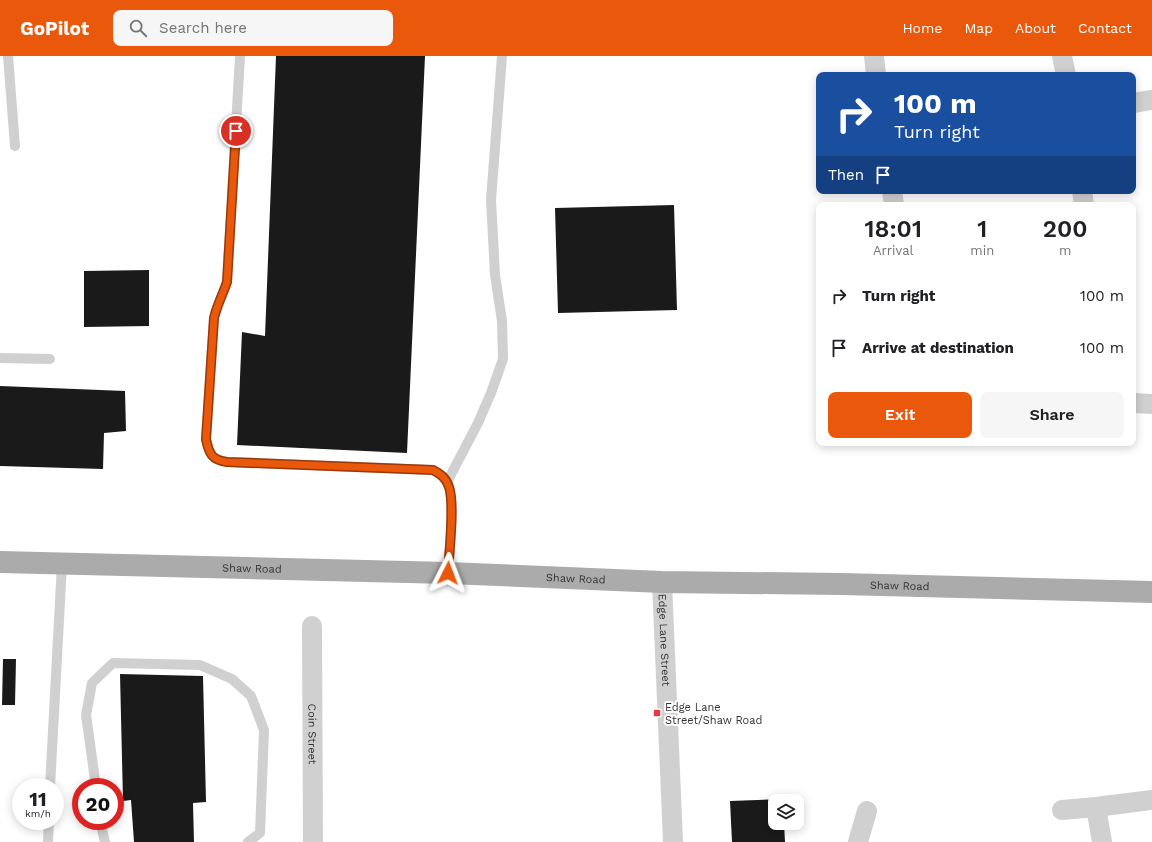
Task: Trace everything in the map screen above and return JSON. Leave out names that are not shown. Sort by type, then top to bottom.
[{"type":"main road","name":"Shaw Road","points":[[0,562],[448,573],[662,582],[841,584],[1152,592]]},
{"type":"street","points":[[874,56],[876,72]]},
{"type":"street","points":[[1062,56],[1065,72]]},
{"type":"street","points":[[1136,103],[1152,100]]},
{"type":"street","points":[[1136,403],[1152,404]]},
{"type":"street","name":"Edge Lane Street","points":[[662,582],[673,842]]},
{"type":"street","name":"Coin Street","points":[[312,626],[313,842]]},
{"type":"street","points":[[1062,810],[1152,800]]},
{"type":"street","points":[[1096,807],[1102,842]]},
{"type":"street","points":[[858,842],[867,811]]},
{"type":"lane","points":[[8,56],[15,146]]},
{"type":"lane","points":[[240,56],[227,282],[214,318],[206,439],[208,449],[211,455],[220,461],[227,462],[433,470],[442,474],[450,489],[451,509],[448,573]]},
{"type":"lane","points":[[447,482],[478,423],[503,359],[502,321],[495,275],[491,200],[502,56]]},
{"type":"lane","points":[[0,358],[50,359]]},
{"type":"lane","points":[[50,778],[62,564]]},
{"type":"lane","points":[[95,778],[86,715],[92,683],[113,663],[200,665],[232,679],[251,696],[264,730],[260,833],[248,842]]},
{"type":"lane","points":[[48,842],[49,830]]},
{"type":"lane","points":[[102,830],[105,842]]},
{"type":"building","points":[[276,56],[425,56],[407,453],[237,445],[242,332],[265,336]]},
{"type":"building","points":[[674,205],[677,310],[558,313],[555,208]]},
{"type":"building","points":[[149,270],[149,326],[84,327],[84,271]]},
{"type":"building","points":[[0,386],[125,391],[126,431],[104,433],[103,469],[0,466]]},
{"type":"building","points":[[3,659],[16,659],[15,705],[2,705]]},
{"type":"building","points":[[120,674],[203,676],[206,802],[193,803],[194,842],[134,842],[131,800],[124,801],[124,778],[122,778]]},
{"type":"building","points":[[768,800],[768,830],[784,830],[785,842],[732,842],[730,801]]},
{"type":"place","name":"Edge Lane Street/Shaw Road","points":[[657,713]]},
{"type":"route","points":[[236,131],[227,282],[214,318],[206,439],[208,449],[211,455],[215,458],[220,461],[227,462],[433,470],[442,474],[450,489],[451,509],[448,573]]}]
